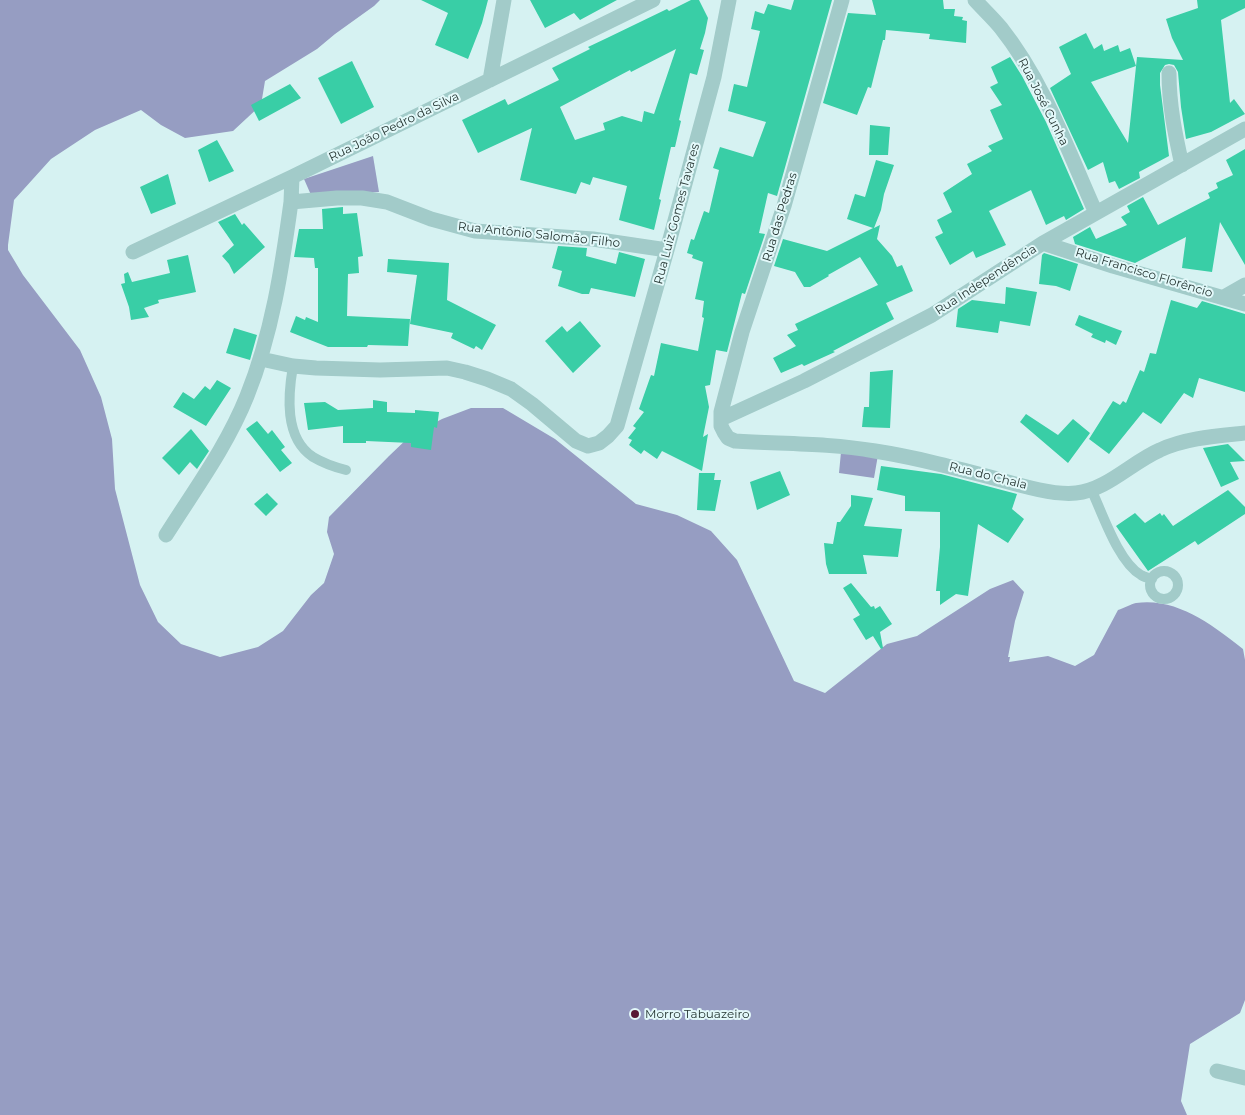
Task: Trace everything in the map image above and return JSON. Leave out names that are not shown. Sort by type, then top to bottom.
[{"type":"street","points":[[490,80],[504,0]]},
{"type":"street","name":"Rua João Pedro da Silva","points":[[133,252],[292,177],[653,0]]},
{"type":"street","name":"Rua Luiz Gomes Tavares","points":[[293,366],[380,370],[447,368],[465,372],[511,389],[576,441],[588,446],[599,443],[608,436],[617,426],[667,250],[714,78],[729,0]]},
{"type":"street","name":"Rua das Pedras","points":[[722,426],[721,412],[742,332],[784,206],[842,0]]},
{"type":"street","name":"Rua José Cunha","points":[[975,0],[1000,27],[1028,69],[1054,120],[1096,214]]},
{"type":"street","points":[[1169,72],[1169,98],[1173,127],[1182,165]]},
{"type":"street","name":"Rua Independência","points":[[722,426],[932,316],[1043,242],[1245,129]]},
{"type":"street","points":[[166,535],[230,433],[247,397],[261,359],[281,273],[291,202],[292,177]]},
{"type":"street","name":"Rua Antônio Salomão Filho","points":[[291,202],[362,198],[387,202],[431,219],[475,231],[593,238],[667,250]]},
{"type":"street","name":"Rua Francisco Florêncio","points":[[1043,242],[1113,266],[1245,304]]},
{"type":"street","points":[[1224,297],[1245,285]]},
{"type":"street","points":[[261,359],[293,366]]},
{"type":"street","name":"Rua do Chala","points":[[722,426],[728,438],[735,441],[836,446],[875,451],[960,469],[1025,486],[1075,494],[1090,490],[1106,482],[1159,450],[1181,443],[1245,433]]},
{"type":"street","points":[[1217,1071],[1245,1078]]},
{"type":"lane","points":[[293,366],[289,396],[290,413],[293,428],[299,442],[311,456],[325,464],[346,470]]},
{"type":"lane","points":[[1090,490],[1122,553],[1140,574],[1152,579]]},
{"type":"shaded area","points":[[0,0],[380,0],[317,49],[265,81],[261,105],[233,131],[185,138],[161,125],[141,110],[95,130],[51,159],[14,200],[8,250],[23,275],[80,350],[101,397],[112,439],[115,489],[140,585],[158,622],[181,644],[220,657],[258,647],[283,631],[311,595],[324,583],[334,554],[327,532],[329,517],[389,456],[410,436],[442,419],[471,408],[503,408],[555,439],[636,504],[677,515],[711,531],[737,560],[794,681],[825,693],[887,644],[917,636],[990,589],[1013,580],[1024,592],[1015,621],[1008,657],[1010,657],[1009,662],[1048,656],[1075,666],[1094,655],[1118,610],[1136,603],[1151,602],[1166,604],[1194,615],[1220,631],[1243,649],[1245,660],[1245,1000],[1240,1013],[1190,1044],[1181,1101],[1187,1115],[0,1115]]},
{"type":"shaded area","points":[[373,156],[379,192],[311,195],[304,179]]},
{"type":"shaded area","points":[[841,452],[878,455],[874,478],[839,473]]},
{"type":"building","points":[[421,0],[488,0],[482,23],[468,59],[435,45],[448,13]]},
{"type":"building","points":[[530,0],[617,0],[580,20],[574,13],[545,28]]},
{"type":"building","points":[[691,0],[699,0],[708,18],[700,49],[704,50],[697,75],[690,73],[675,147],[671,147],[659,199],[661,200],[654,230],[619,220],[627,186],[593,177],[590,185],[581,182],[576,194],[520,180],[532,128],[478,153],[462,120],[505,99],[508,105],[559,80],[552,68],[590,49],[588,47],[667,9],[669,11]],"holes":[[[676,49],[654,114],[644,111],[642,122],[622,116],[603,123],[605,130],[575,140],[560,107],[630,70],[631,72]]]},
{"type":"building","points":[[794,0],[832,0],[777,196],[768,193],[759,233],[765,234],[745,294],[742,293],[727,352],[716,350],[710,385],[705,386],[709,407],[703,437],[708,434],[702,471],[662,451],[657,459],[644,450],[641,454],[629,445],[632,440],[628,438],[636,428],[633,426],[644,412],[639,409],[651,375],[654,376],[661,343],[698,351],[704,318],[702,317],[704,301],[695,299],[703,262],[692,258],[693,255],[687,253],[691,239],[694,240],[704,211],[709,213],[719,170],[713,168],[720,147],[753,157],[766,122],[728,111],[734,84],[747,87],[760,31],[751,29],[755,11],[764,14],[768,4],[791,10]]},
{"type":"building","points":[[872,0],[943,0],[944,9],[955,9],[954,16],[963,17],[962,20],[967,21],[966,43],[929,39],[930,34],[886,30],[885,40],[883,40],[871,88],[868,87],[857,115],[823,103],[848,13],[876,15]]},
{"type":"building","points":[[1197,0],[1245,0],[1245,8],[1221,20],[1230,103],[1234,99],[1245,114],[1211,132],[1186,139],[1178,72],[1174,65],[1165,65],[1160,73],[1160,85],[1169,156],[1139,172],[1140,178],[1119,189],[1115,181],[1109,183],[1103,162],[1088,170],[1050,88],[1071,74],[1059,47],[1086,33],[1094,49],[1102,44],[1104,51],[1118,45],[1120,52],[1130,48],[1136,66],[1091,82],[1128,143],[1137,57],[1183,60],[1172,38],[1166,19],[1198,8]]},
{"type":"building","points":[[1010,57],[1046,122],[1084,209],[1066,220],[1064,216],[1046,225],[1031,190],[989,211],[1006,245],[976,258],[973,251],[950,265],[935,237],[943,233],[937,220],[952,212],[943,193],[972,174],[967,164],[992,151],[988,146],[1003,139],[990,110],[1002,105],[990,87],[998,83],[991,67]]},
{"type":"building","points":[[352,61],[374,107],[341,124],[318,78]]},
{"type":"building","points":[[290,84],[301,98],[259,121],[251,105]]},
{"type":"building","points":[[870,125],[890,127],[888,155],[869,155]]},
{"type":"building","points":[[217,140],[234,171],[209,182],[198,150]]},
{"type":"building","points":[[1245,149],[1245,265],[1220,222],[1212,272],[1182,268],[1186,237],[1135,263],[1075,244],[1073,237],[1090,227],[1096,239],[1127,225],[1121,217],[1130,212],[1127,206],[1143,197],[1158,225],[1210,198],[1208,193],[1218,188],[1216,183],[1233,175],[1226,160]]},
{"type":"building","points":[[876,160],[894,165],[874,228],[880,225],[877,239],[892,256],[897,267],[902,265],[913,291],[886,303],[894,319],[833,351],[835,352],[804,366],[802,364],[781,373],[773,358],[796,346],[787,335],[798,330],[795,324],[878,285],[860,257],[810,287],[804,287],[795,272],[774,266],[783,239],[827,251],[873,228],[847,219],[855,194],[865,197]]},
{"type":"building","points":[[168,174],[176,204],[151,214],[140,187]]},
{"type":"building","points":[[343,207],[343,214],[357,213],[363,256],[358,257],[359,273],[348,274],[347,316],[410,319],[408,346],[328,347],[290,332],[296,316],[305,320],[306,317],[318,322],[318,268],[315,268],[314,258],[294,257],[299,229],[323,229],[322,209]]},
{"type":"building","points":[[235,214],[242,225],[244,223],[265,247],[234,274],[222,256],[234,245],[218,222]]},
{"type":"building","points":[[558,246],[587,248],[586,256],[616,264],[619,252],[645,259],[635,297],[591,288],[589,294],[582,294],[558,286],[562,271],[552,268]]},
{"type":"building","points":[[1044,253],[1078,264],[1070,291],[1056,286],[1039,284],[1042,255]]},
{"type":"building","points":[[188,255],[196,292],[158,300],[159,303],[144,308],[149,317],[131,320],[129,307],[121,284],[125,283],[124,274],[128,272],[132,282],[170,273],[167,260]]},
{"type":"building","points":[[388,259],[449,263],[447,300],[496,325],[482,350],[476,346],[474,349],[451,338],[453,333],[410,324],[417,275],[387,272]]},
{"type":"building","points":[[1006,287],[1037,292],[1030,326],[1000,321],[998,333],[956,327],[958,309],[972,300],[1005,304]]},
{"type":"building","points":[[1171,300],[1197,308],[1202,301],[1245,314],[1245,392],[1199,378],[1193,398],[1184,393],[1161,424],[1143,412],[1109,454],[1089,439],[1113,401],[1120,405],[1123,401],[1126,403],[1140,370],[1144,372],[1150,353],[1156,354]]},
{"type":"building","points":[[1079,315],[1122,331],[1116,345],[1106,340],[1105,343],[1091,337],[1093,334],[1075,325]]},
{"type":"building","points":[[580,321],[601,346],[573,373],[545,341],[562,326],[567,332]]},
{"type":"building","points":[[234,328],[257,335],[250,360],[226,353]]},
{"type":"building","points":[[893,370],[890,428],[862,427],[864,407],[869,407],[870,372]]},
{"type":"building","points":[[217,380],[231,388],[206,426],[173,407],[183,392],[194,399],[205,386],[210,390]]},
{"type":"building","points":[[373,400],[387,402],[387,412],[415,413],[415,410],[439,412],[437,428],[434,427],[431,450],[411,447],[411,443],[366,441],[366,443],[343,443],[343,426],[308,430],[304,403],[325,402],[338,410],[373,408]]},
{"type":"building","points":[[1026,414],[1058,435],[1073,419],[1090,433],[1068,463],[1020,422]]},
{"type":"building","points":[[257,421],[268,434],[272,430],[285,447],[281,450],[292,463],[280,472],[246,429]]},
{"type":"building","points":[[191,429],[209,451],[197,469],[190,462],[179,475],[162,458]]},
{"type":"building","points":[[1228,444],[1245,461],[1230,462],[1239,479],[1221,487],[1203,448]]},
{"type":"building","points":[[881,466],[941,474],[1017,494],[1012,509],[1024,519],[1008,543],[978,524],[968,596],[956,594],[940,605],[940,591],[936,591],[940,547],[940,512],[905,511],[905,496],[877,490]]},
{"type":"building","points":[[780,471],[790,495],[757,510],[750,482]]},
{"type":"building","points":[[699,473],[715,473],[714,480],[721,480],[715,511],[697,510]]},
{"type":"building","points":[[1228,490],[1245,507],[1245,514],[1198,545],[1195,541],[1148,571],[1116,526],[1135,513],[1145,523],[1160,513],[1162,516],[1164,514],[1173,526]]},
{"type":"building","points":[[267,493],[278,504],[266,516],[254,504]]},
{"type":"building","points":[[851,495],[873,498],[864,526],[902,529],[898,557],[863,555],[867,574],[829,574],[824,543],[833,544],[837,522],[840,522],[851,506]]},
{"type":"building","points":[[851,583],[871,607],[874,606],[875,609],[880,606],[892,624],[880,632],[883,648],[881,649],[873,636],[866,640],[853,619],[860,615],[843,588]]},
{"type":"place","name":"Morro Tabuazeiro","points":[[635,1014]]}]
